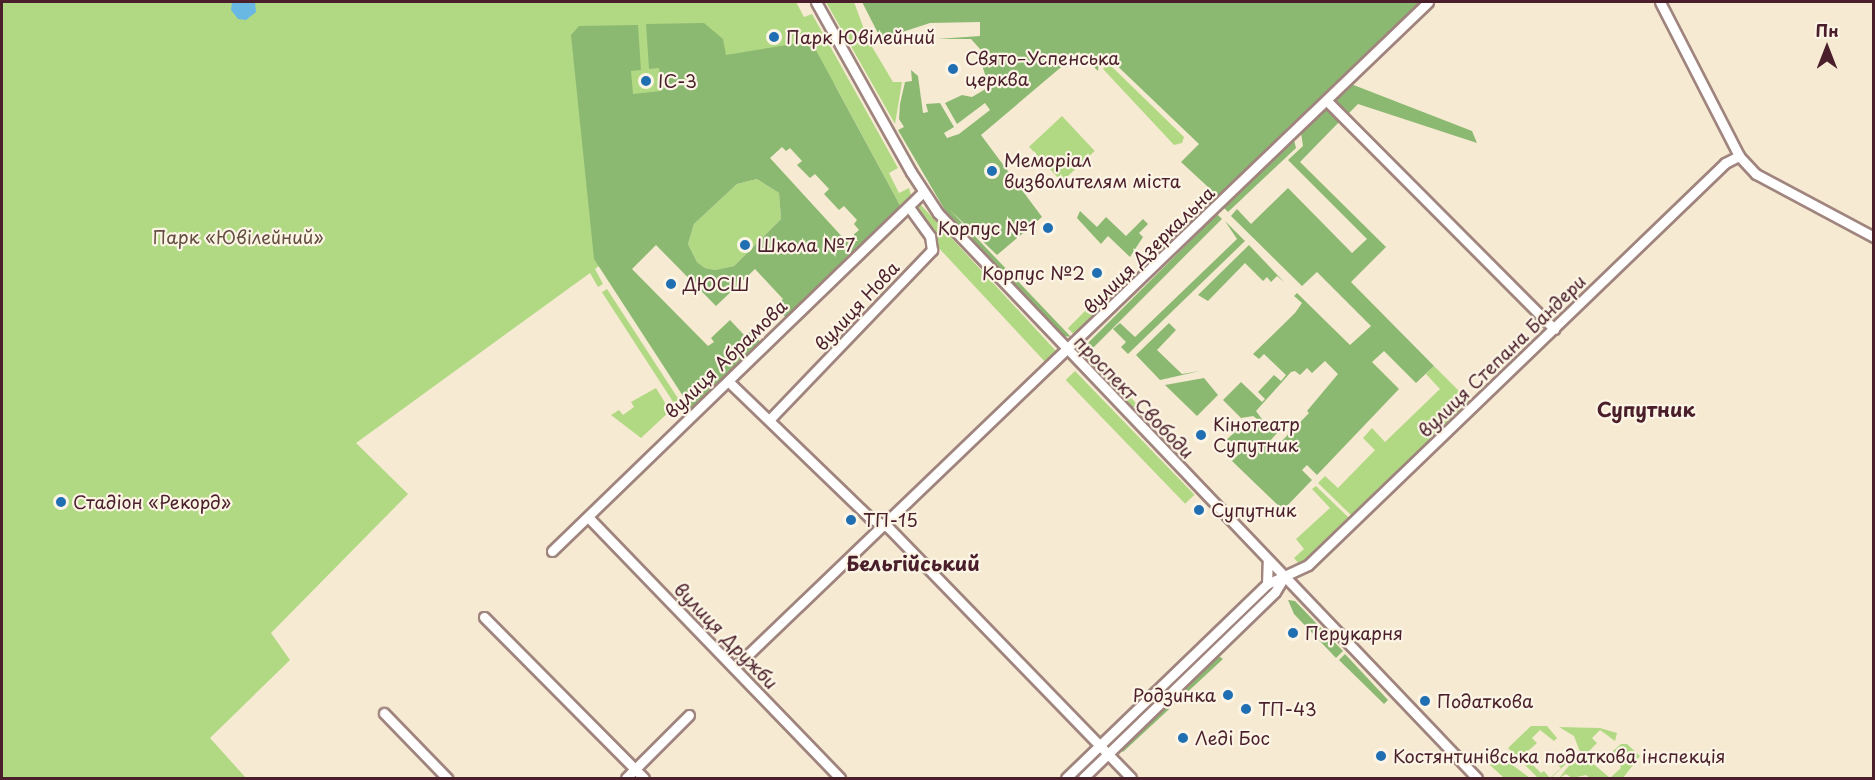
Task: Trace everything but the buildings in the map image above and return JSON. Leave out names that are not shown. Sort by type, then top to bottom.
[{"type":"street","name":"проспект Свободи","points":[[816,2],[923,192],[991,272],[1477,778]]},
{"type":"street","name":"вулиця Дзеркальна","points":[[734,668],[1067,351],[1428,2]]},
{"type":"street","points":[[1660,2],[1739,156],[1756,174],[1874,237]]},
{"type":"street","points":[[1327,101],[1554,329]]},
{"type":"street","name":"вулиця Степана Бандери","points":[[1267,584],[1308,565],[1725,163],[1739,156]]},
{"type":"street","name":"вулиця Абрамова","points":[[552,551],[923,192]]},
{"type":"street","name":"вулиця Нова","points":[[769,420],[932,250],[930,236],[909,207]]},
{"type":"street","points":[[728,381],[870,518],[883,524],[1131,778]]},
{"type":"street","name":"вулиця Дружби","points":[[588,517],[840,778]]},
{"type":"street","points":[[1066,778],[1267,584],[1268,560]]},
{"type":"street","points":[[1083,778],[1275,592],[1284,577]]},
{"type":"street","points":[[1275,592],[1298,591]]},
{"type":"street","points":[[484,617],[644,778]]},
{"type":"street","points":[[1212,637],[1220,646]]},
{"type":"street","points":[[384,713],[447,778]]},
{"type":"street","points":[[626,778],[689,715]]},
{"type":"green space","name":"Парк «Ювілейний»","points":[[2,2],[796,2],[804,17],[812,14],[898,168],[889,173],[899,193],[909,188],[912,199],[902,209],[835,85],[595,269],[603,284],[598,287],[590,273],[356,443],[408,494],[271,633],[290,660],[210,738],[246,778],[2,778]]},
{"type":"green space","points":[[826,2],[854,2],[868,40],[893,82],[902,82],[895,124]]},
{"type":"green space","points":[[862,2],[1421,2],[1220,198],[1181,162],[1199,144],[1108,57],[1099,61],[1098,71],[1079,52],[981,135],[1042,217],[997,255],[950,210],[1071,337],[1064,336],[946,212],[898,130],[904,127],[899,119],[900,104],[905,82],[912,81],[911,70],[918,76],[923,113],[928,112],[926,104],[940,103],[954,127],[944,133],[947,138],[959,134],[990,110],[985,103],[957,124],[945,103],[962,95],[972,97],[989,87],[982,65],[988,58],[971,39],[937,39],[980,36],[980,22],[930,23],[881,39]]},
{"type":"green space","points":[[704,23],[723,39],[726,55],[811,41],[902,209],[787,319],[776,306],[783,299],[755,269],[716,306],[656,245],[632,269],[708,346],[714,342],[711,338],[730,320],[745,336],[753,329],[761,344],[692,410],[594,259],[571,35],[579,26],[638,25],[641,70],[631,71],[633,94],[661,91],[659,68],[649,69],[646,24]],"holes":[[[782,147],[786,151],[790,148],[802,161],[797,165],[810,178],[815,174],[829,189],[824,194],[839,210],[844,206],[857,220],[854,224],[859,230],[846,241],[770,158]],[[757,179],[779,193],[781,219],[734,266],[715,270],[705,268],[697,262],[688,244],[694,224],[737,184]]]},
{"type":"green space","points":[[1107,62],[1184,137],[1182,143],[1174,145],[1103,69]]},
{"type":"green space","points":[[1351,84],[1472,131],[1477,143],[1358,104],[1348,114],[1334,100]]},
{"type":"green space","points":[[1327,107],[1340,121],[1300,162],[1386,247],[1351,282],[1434,366],[1416,383],[1384,351],[1372,362],[1399,389],[1317,475],[1307,465],[1302,470],[1312,480],[1283,510],[1232,461],[1240,453],[1226,440],[1249,420],[1264,431],[1272,429],[1277,433],[1270,441],[1276,447],[1309,413],[1307,411],[1338,374],[1325,361],[1312,373],[1307,368],[1300,375],[1295,371],[1291,372],[1256,411],[1267,426],[1253,416],[1241,418],[1223,400],[1241,382],[1262,402],[1265,399],[1258,392],[1274,375],[1281,381],[1286,375],[1264,354],[1259,359],[1253,354],[1295,313],[1302,303],[1294,296],[1297,293],[1350,345],[1371,326],[1317,272],[1302,286],[1231,216],[1237,209],[1251,224],[1288,188],[1352,253],[1367,239],[1288,160],[1303,146],[1301,133]]},
{"type":"green space","points":[[1062,116],[1095,151],[1062,182],[1029,147]]},
{"type":"green space","points":[[1294,140],[1296,148],[1228,212],[1224,208]]},
{"type":"green space","points":[[757,179],[779,193],[781,219],[734,266],[715,270],[705,268],[697,262],[688,244],[694,224],[737,184]]},
{"type":"green space","points":[[919,203],[1056,351],[1048,365],[937,246],[915,210]]},
{"type":"green space","points":[[1080,211],[1097,227],[1106,217],[1126,236],[1143,219],[1148,224],[1139,233],[1143,237],[1130,257],[1108,236],[1101,244],[1077,218]]},
{"type":"green space","points":[[1217,214],[1222,219],[1090,351],[1085,346]]},
{"type":"green space","points":[[1225,221],[1245,241],[1128,354],[1121,347],[1126,342],[1113,329],[1120,323],[1135,337],[1237,239]]},
{"type":"green space","points":[[1249,245],[1284,282],[1277,276],[1271,282],[1267,277],[1263,281],[1245,263],[1208,301],[1198,295]]},
{"type":"green space","points":[[1130,266],[1138,274],[1076,336],[1068,328]]},
{"type":"green space","points":[[607,289],[683,406],[678,410],[602,292]]},
{"type":"green space","points":[[1169,323],[1176,330],[1157,350],[1182,374],[1200,371],[1160,380],[1136,355]]},
{"type":"green space","points":[[1090,356],[1138,405],[1136,407],[1131,407],[1087,360]]},
{"type":"green space","points":[[1434,366],[1471,403],[1354,518],[1318,483],[1325,476],[1338,488],[1375,450],[1363,438],[1372,428],[1385,442],[1440,389],[1426,374]]},
{"type":"green space","points":[[1075,371],[1194,495],[1185,504],[1066,380]]},
{"type":"green space","points":[[1204,378],[1218,395],[1197,416],[1165,385]]},
{"type":"green space","points":[[656,388],[670,411],[641,438],[611,415],[619,410],[623,415],[634,407],[631,402]]},
{"type":"green space","points":[[1316,486],[1348,517],[1348,524],[1300,565],[1294,558],[1304,549],[1296,539],[1330,508],[1312,489]]},
{"type":"green space","points":[[1288,600],[1295,601],[1343,651],[1336,658],[1294,614]]},
{"type":"green space","points":[[1211,643],[1214,646],[1110,744],[1109,742]]},
{"type":"green space","points":[[1345,654],[1388,700],[1384,704],[1339,660]]},
{"type":"green space","points":[[1217,655],[1223,659],[1123,752],[1120,749]]},
{"type":"green space","points":[[1531,726],[1547,726],[1557,738],[1554,741],[1540,730],[1532,738],[1537,743],[1528,751],[1533,757],[1529,761],[1550,778],[1538,778],[1508,748]]},
{"type":"green space","points":[[1559,727],[1600,728],[1617,733],[1615,741],[1600,730],[1592,738],[1597,743],[1588,752],[1593,757],[1590,761],[1610,778],[1590,778],[1586,775],[1572,778],[1566,774],[1559,778],[1580,752],[1574,736]]},
{"type":"green space","points":[[1621,744],[1627,744],[1640,756],[1623,778],[1610,778],[1621,768],[1613,751]]},
{"type":"green space","points":[[1503,752],[1507,755],[1504,759],[1530,778],[1504,778],[1490,765]]},
{"type":"green space","points":[[1564,753],[1567,755],[1568,762],[1550,778],[1561,768],[1555,762]]},
{"type":"water","points":[[232,2],[255,2],[256,12],[246,20],[238,19],[231,10]]},
{"type":"place","name":"Парк Ювілейний","points":[[774,37]]},
{"type":"place","name":"Свято–Успенська церква","points":[[953,69]]},
{"type":"place","name":"ІС-3","points":[[646,81]]},
{"type":"place","name":"Меморіал визволителям міста","points":[[992,171]]},
{"type":"place","name":"Корпус №1","points":[[1048,228]]},
{"type":"place","name":"Школа №7","points":[[745,245]]},
{"type":"place","name":"Корпус №2","points":[[1097,273]]},
{"type":"place","name":"ДЮСШ","points":[[671,284]]},
{"type":"place","name":"Кінотеатр Супутник","points":[[1201,435]]},
{"type":"place","name":"Стадіон «Рекорд»","points":[[61,502]]},
{"type":"place","name":"Супутник","points":[[1199,510]]},
{"type":"place","name":"ТП-15","points":[[851,520]]},
{"type":"place","name":"Перукарня","points":[[1293,633]]},
{"type":"place","name":"Родзинка","points":[[1228,695]]},
{"type":"place","name":"Податкова","points":[[1425,701]]},
{"type":"place","name":"ТП-43","points":[[1246,709]]},
{"type":"place","name":"Леді Бос","points":[[1183,738]]},
{"type":"place","name":"Костянтинівська податкова інспекція","points":[[1381,756]]},
{"type":"district","name":"Супутник","points":[[1646,409]]},
{"type":"district","name":"Бельгійський","points":[[913,563]]}]
